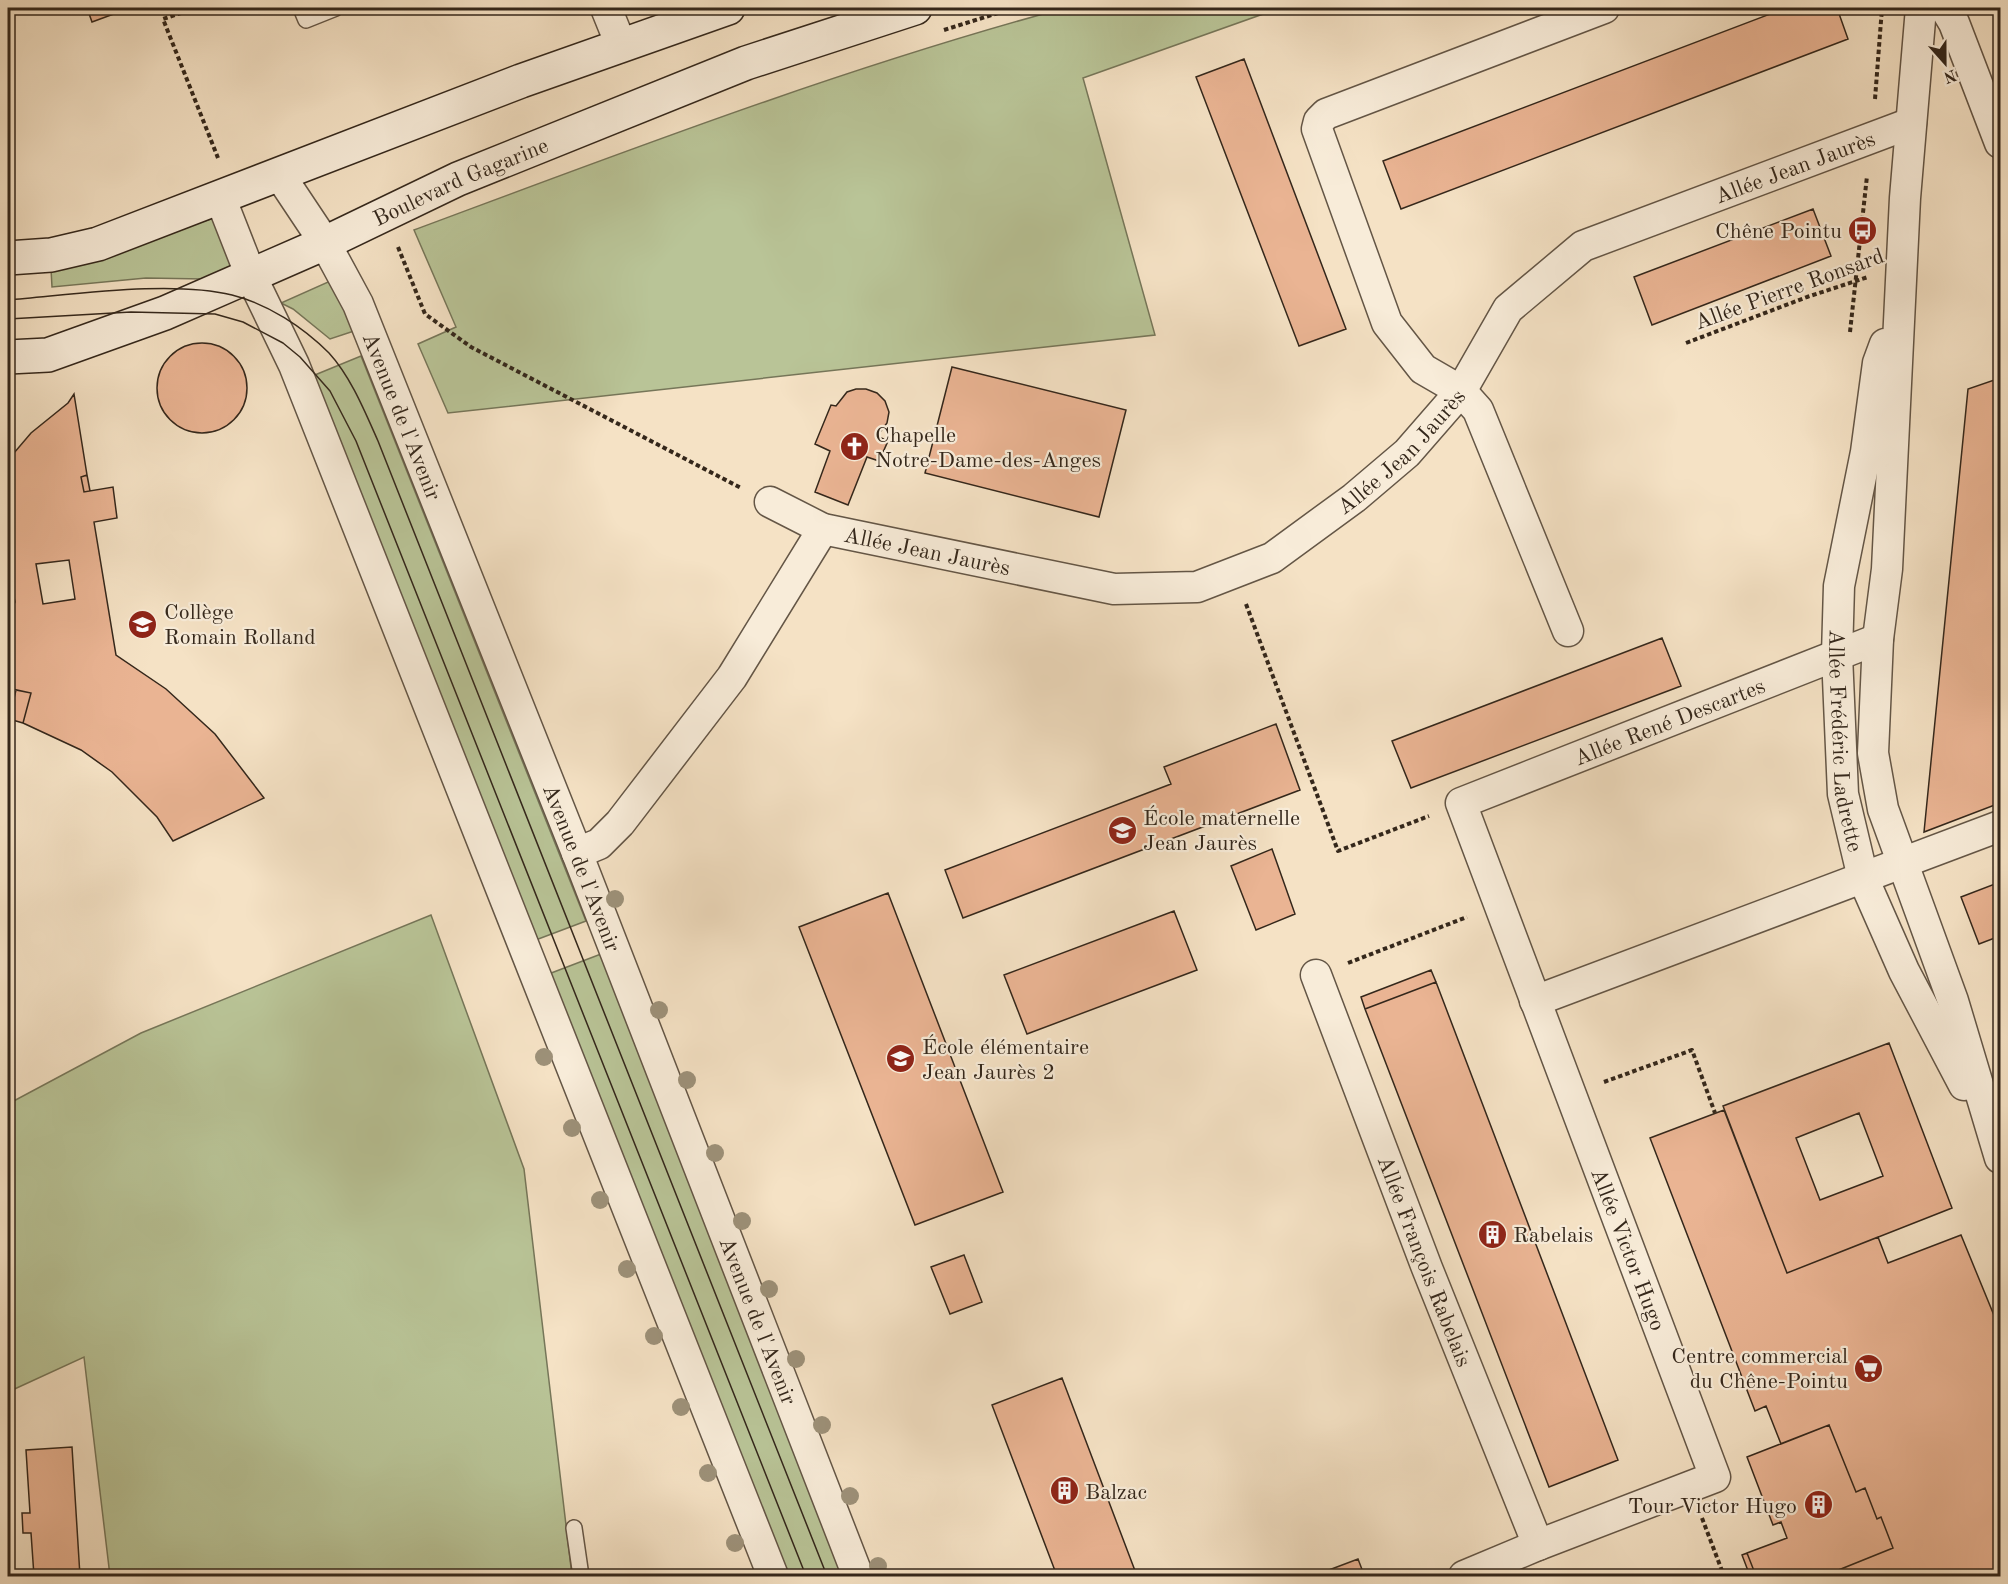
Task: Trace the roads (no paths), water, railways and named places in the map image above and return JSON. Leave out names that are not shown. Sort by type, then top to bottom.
[{"type":"main road","points":[[8,258],[51,255],[98,244],[621,45],[728,8]]},
{"type":"main road","name":"Boulevard Gagarine","points":[[8,357],[48,355],[165,313],[325,243],[459,180],[735,68],[915,8]]},
{"type":"street","points":[[606,8],[621,45]]},
{"type":"street","points":[[1568,631],[1478,410],[1461,391],[1423,369],[1387,323],[1317,129],[1319,121],[1326,114],[1604,8]]},
{"type":"street","name":"Allée Frédéric Ladrette","points":[[1921,8],[1911,123],[1887,569],[1878,639],[1873,753],[1883,809],[1953,1001],[1999,1155]]},
{"type":"street","points":[[1945,8],[1954,23],[2001,143]]},
{"type":"street","name":"Allée Jean Jaurès","points":[[770,502],[823,529],[1114,590],[1197,587],[1272,558],[1354,498],[1407,453],[1461,391],[1508,309],[1583,246],[1911,123]]},
{"type":"street","name":"Avenue de l'Avenir","points":[[279,174],[325,243],[358,304],[577,853],[858,1576]]},
{"type":"street","points":[[220,197],[251,276],[294,365],[773,1576]]},
{"type":"street","name":"Allée Frédéric Ladrette","points":[[1901,305],[1878,363],[1866,452],[1839,586],[1837,655],[1843,794],[1863,878],[1904,971],[1999,1155]]},
{"type":"street","name":"Allée Jean Jaurès","points":[[577,853],[599,844],[620,823],[698,722],[732,677],[823,529]]},
{"type":"street","name":"Allée René Descartes","points":[[1461,803],[1878,639]]},
{"type":"street","name":"Allée Victor Hugo","points":[[1461,803],[1715,1477],[1464,1576]]},
{"type":"street","points":[[1535,1002],[2001,826]]},
{"type":"street","points":[[1851,831],[1901,862]]},
{"type":"street","name":"Allée François Rabelais","points":[[1316,975],[1427,1268],[1538,1545]]},
{"type":"lane","points":[[301,8],[306,20],[336,8]]},
{"type":"lane","points":[[574,1528],[581,1576]]},
{"type":"tram line","points":[[8,300],[151,289],[180,289],[232,295],[272,310],[308,334],[337,362],[357,395],[378,441],[827,1576]]},
{"type":"tram line","points":[[8,319],[131,312],[215,314],[243,322],[283,343],[300,357],[330,391],[356,441],[806,1576]]},
{"type":"place","name":"Chêne Pointu","points":[[1863,230]]},
{"type":"place","name":"Chapelle Notre-Dame-des-Anges","points":[[854,447]]},
{"type":"place","name":"Collège Romain Rolland","points":[[143,624]]},
{"type":"place","name":"École maternelle Jean Jaurès","points":[[1122,830]]},
{"type":"place","name":"École élémentaire Jean Jaurès 2","points":[[901,1059]]},
{"type":"place","name":"Rabelais","points":[[1492,1234]]},
{"type":"place","name":"Centre commercial du Chêne-Pointu","points":[[1869,1368]]},
{"type":"place","name":"Balzac","points":[[1064,1491]]},
{"type":"place","name":"Tour Victor Hugo","points":[[1818,1505]]}]
